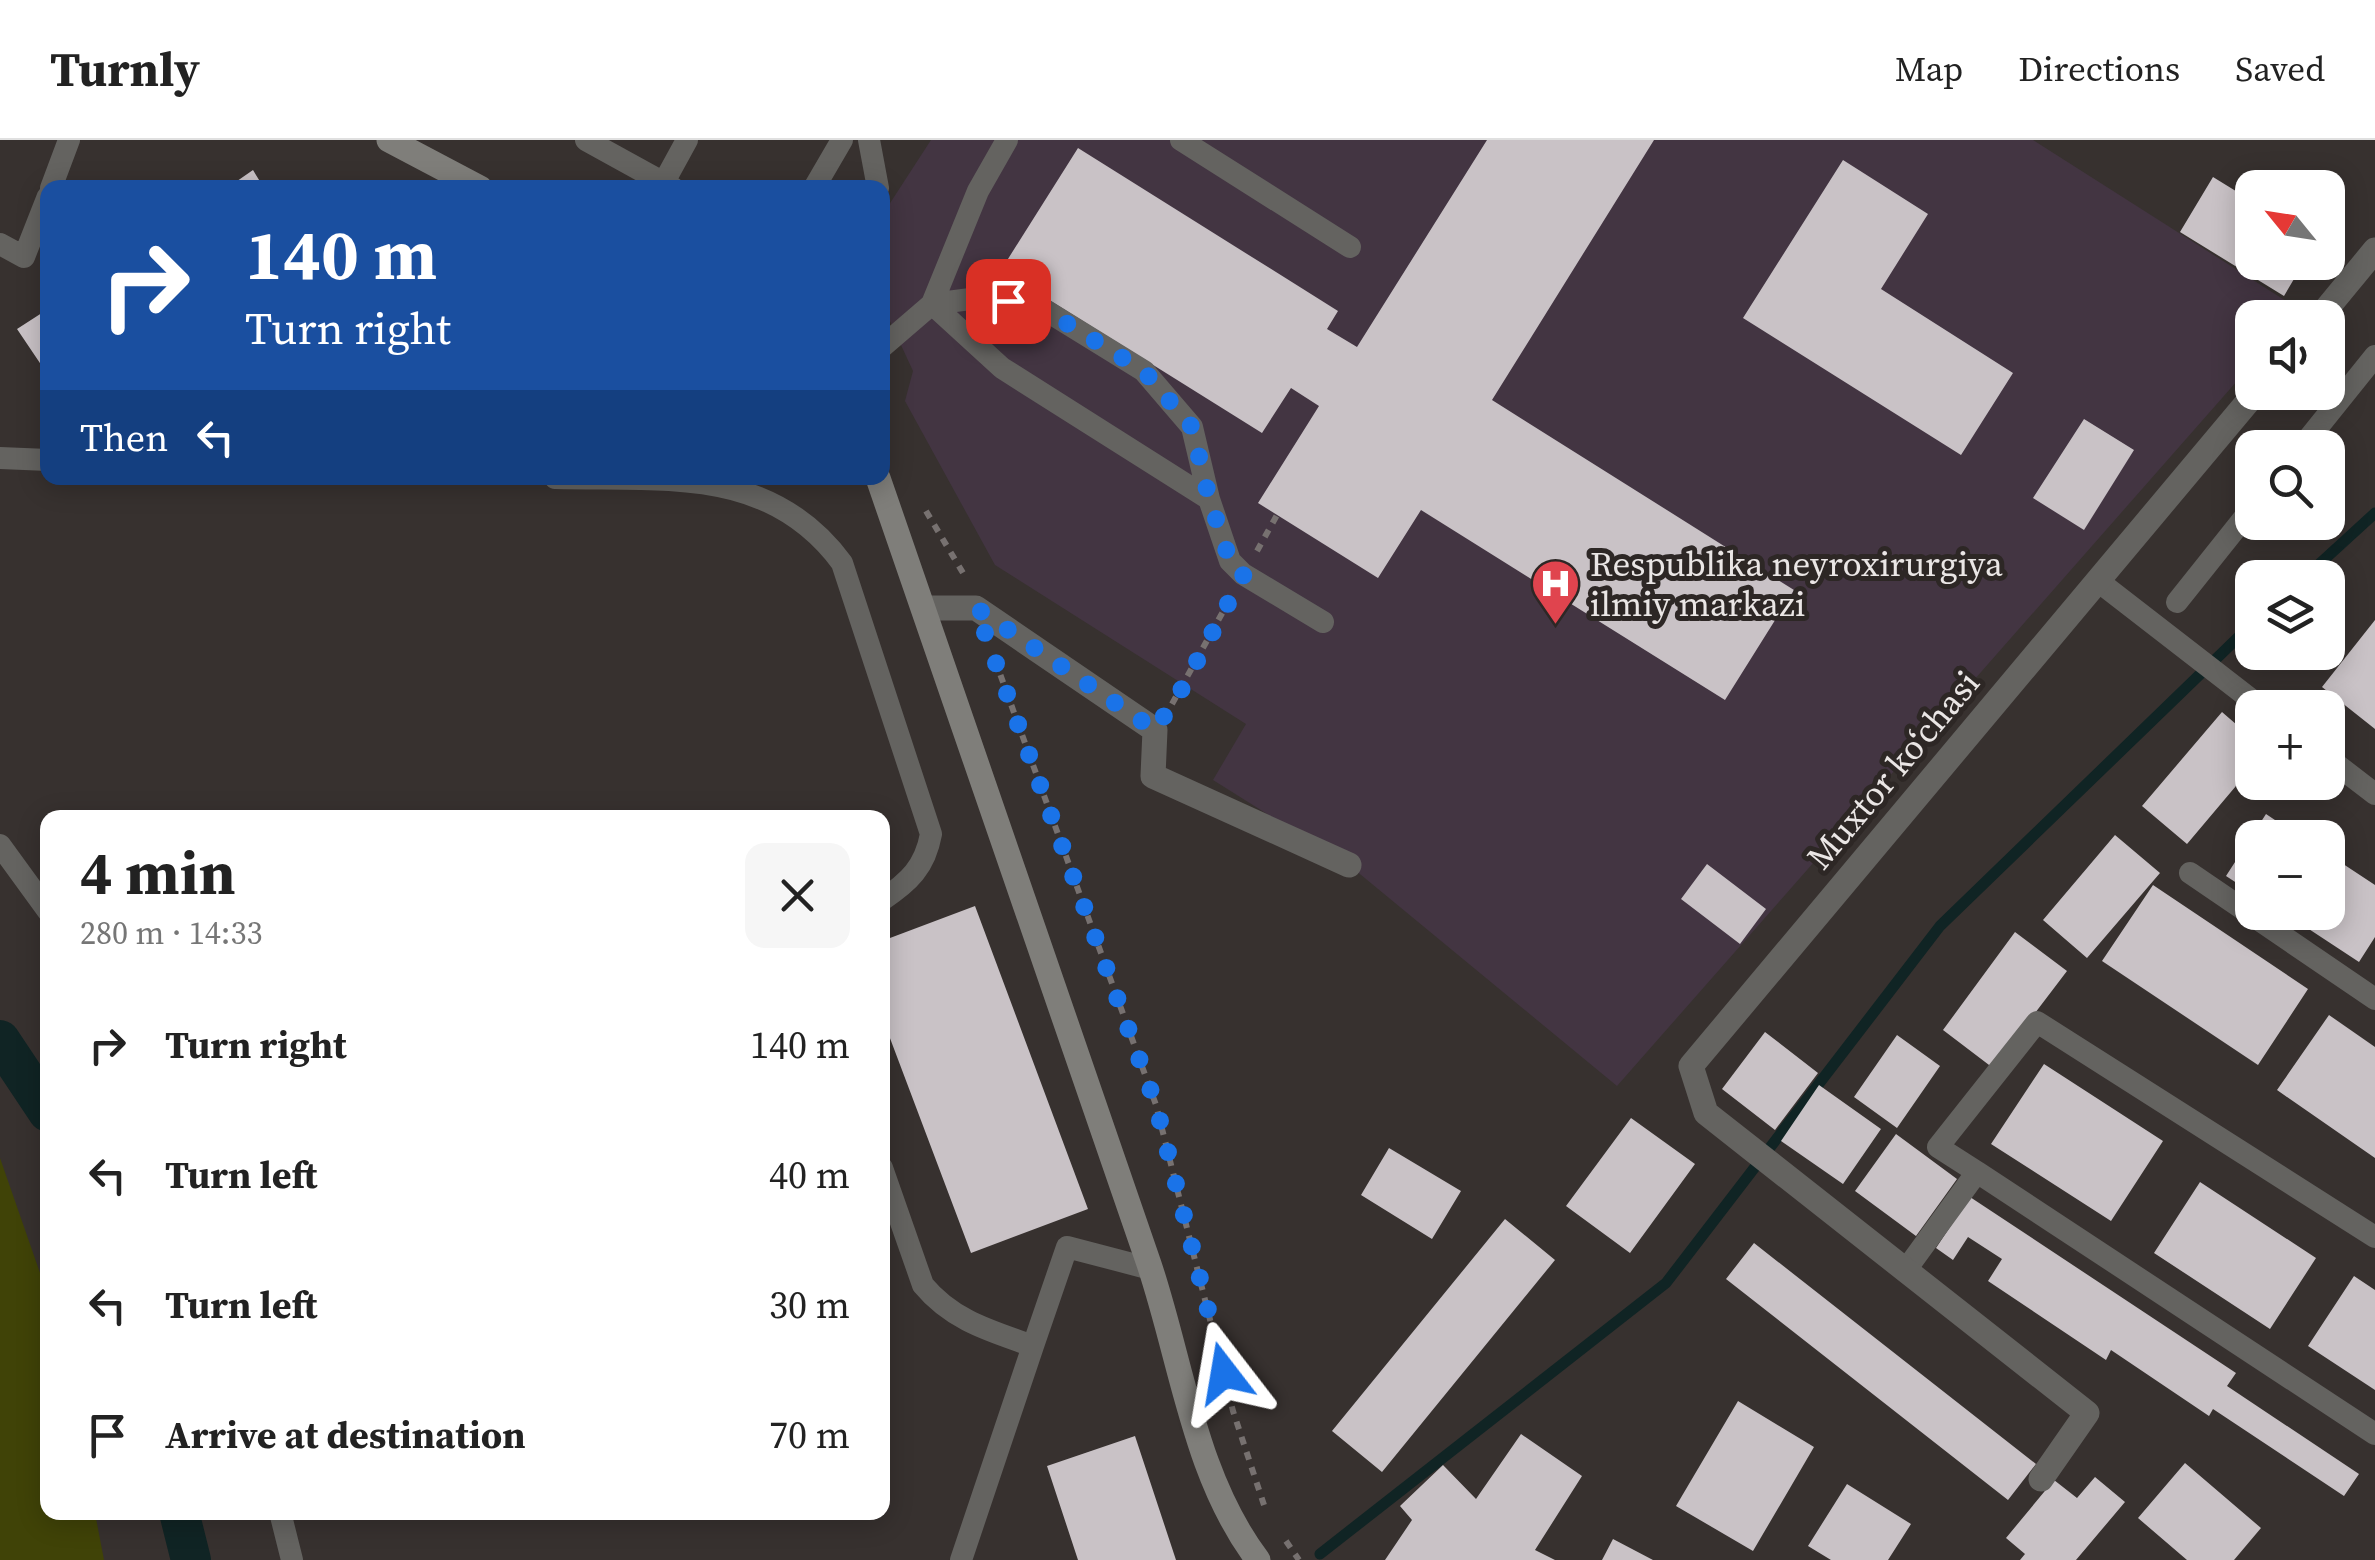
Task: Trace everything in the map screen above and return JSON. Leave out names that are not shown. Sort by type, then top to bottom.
[{"type":"street","points":[[389,140],[465,180]]},
{"type":"street","points":[[2334,300],[2375,250]]},
{"type":"street","name":"Muxtor koʻchasi","points":[[1905,1270],[1706,1113],[1690,1066],[2241,410]]},
{"type":"street","points":[[880,485],[1151,1269],[1210,1473],[1228,1515],[1258,1560]]},
{"type":"street","points":[[924,608],[976,608],[1155,730],[1153,776],[1349,865]]},
{"type":"street","points":[[1905,1270],[2087,1413],[2041,1479]]},
{"type":"lane","points":[[54,180],[69,140]]},
{"type":"lane","points":[[586,140],[659,180]]},
{"type":"lane","points":[[670,180],[687,140]]},
{"type":"lane","points":[[819,180],[842,140]]},
{"type":"lane","points":[[869,140],[876,180]]},
{"type":"lane","points":[[890,341],[932,304],[978,191],[1007,140]]},
{"type":"lane","points":[[1181,140],[1350,247]]},
{"type":"lane","points":[[0,244],[24,257],[40,216]]},
{"type":"lane","points":[[932,304],[978,298],[1037,305],[1144,371],[1192,427],[1209,498],[1230,561],[1244,574],[1324,622]]},
{"type":"lane","points":[[932,304],[1002,368],[1209,498]]},
{"type":"lane","points":[[2315,430],[2375,356]]},
{"type":"lane","points":[[0,458],[40,460]]},
{"type":"lane","points":[[705,485],[726,486],[786,508],[831,547],[842,563],[931,834],[920,868],[909,882],[890,895]]},
{"type":"lane","points":[[2176,602],[2235,529]]},
{"type":"lane","points":[[2098,581],[2239,690]]},
{"type":"lane","points":[[2345,771],[2375,794]]},
{"type":"lane","points":[[0,845],[40,900]]},
{"type":"lane","points":[[2190,873],[2375,999]]},
{"type":"lane","points":[[2375,1237],[2037,1022],[1938,1147],[2375,1434]]},
{"type":"lane","points":[[1905,1270],[1977,1172]]},
{"type":"lane","points":[[890,1190],[924,1285],[935,1299],[960,1319],[1034,1346]]},
{"type":"lane","points":[[960,1560],[1067,1247],[1151,1269]]},
{"type":"lane","points":[[282,1520],[292,1560]]},
{"type":"path","points":[[920,500],[967,580],[1156,1105],[1234,1412],[1266,1511]]},
{"type":"path","points":[[1155,730],[1278,515]]},
{"type":"path","points":[[1281,1533],[1299,1560]]},
{"type":"shaded area","name":"Respublika neyroxirurgiya ilmiy markazi","points":[[931,140],[2033,140],[2235,269],[2235,280],[2253,280],[2284,300],[2235,300],[2235,383],[1617,1086],[1349,865],[1213,780],[1246,724],[995,565],[905,401],[913,371],[890,321],[890,203]]},
{"type":"shaded area","points":[[0,1158],[40,1273],[40,1520],[96,1520],[104,1560],[0,1560]]},
{"type":"building","points":[[1487,140],[1654,140],[1492,400],[1794,590],[1725,700],[1421,510],[1378,578],[1258,503],[1319,406],[1291,388],[1262,433],[1001,270],[1078,148],[1338,311],[1327,329],[1357,347]]},
{"type":"building","points":[[1843,160],[1928,214],[1881,289],[2013,373],[1961,455],[1743,318]]},
{"type":"building","points":[[253,170],[259,180],[239,180]]},
{"type":"building","points":[[2213,177],[2235,191],[2235,266],[2180,232]]},
{"type":"building","points":[[2258,280],[2293,280],[2284,296]]},
{"type":"building","points":[[40,314],[40,363],[17,329]]},
{"type":"building","points":[[2084,419],[2134,450],[2084,530],[2033,498]]},
{"type":"building","points":[[2375,620],[2375,729],[2345,705],[2345,690],[2322,687],[2335,670],[2345,670],[2345,658]]},
{"type":"building","points":[[2222,712],[2235,723],[2235,787],[2187,844],[2142,806]]},
{"type":"building","points":[[2115,835],[2160,873],[2087,958],[2043,920]]},
{"type":"building","points":[[2235,862],[2235,882],[2226,876]]},
{"type":"building","points":[[1707,864],[1766,909],[1740,944],[1681,899]]},
{"type":"building","points":[[2345,865],[2375,885],[2375,937],[2359,962],[2310,930],[2345,930]]},
{"type":"building","points":[[2153,885],[2308,989],[2258,1065],[2102,961]]},
{"type":"building","points":[[975,906],[1088,1209],[971,1253],[890,1038],[890,938]]},
{"type":"building","points":[[2015,932],[2067,971],[1993,1068],[1943,1030]]},
{"type":"building","points":[[2329,1015],[2375,1047],[2375,1158],[2277,1090]]},
{"type":"building","points":[[1765,1032],[1818,1073],[1775,1130],[1722,1089]]},
{"type":"building","points":[[1897,1035],[1940,1066],[1897,1128],[1854,1097]]},
{"type":"building","points":[[2044,1064],[2163,1141],[2111,1221],[1991,1144]]},
{"type":"building","points":[[1819,1085],[1881,1129],[1843,1184],[1781,1141]]},
{"type":"building","points":[[1631,1118],[1695,1164],[1630,1253],[1566,1206]]},
{"type":"building","points":[[1896,1134],[1957,1179],[1916,1236],[1855,1191]]},
{"type":"building","points":[[1389,1148],[1461,1191],[1432,1239],[1361,1195]]},
{"type":"building","points":[[2200,1182],[2316,1258],[2270,1329],[2154,1253]]},
{"type":"building","points":[[1970,1197],[2236,1373],[2227,1386],[2359,1474],[2344,1496],[2213,1409],[2209,1416],[2111,1350],[2106,1360],[1988,1281],[2002,1259],[1968,1237],[1953,1260],[1936,1248]]},
{"type":"building","points":[[1505,1219],[1555,1260],[1382,1472],[1332,1431]]},
{"type":"building","points":[[1754,1243],[2036,1464],[2008,1500],[1726,1279]]},
{"type":"building","points":[[2354,1276],[2375,1290],[2375,1390],[2308,1346]]},
{"type":"building","points":[[1738,1401],[1814,1447],[1753,1551],[1676,1506]]},
{"type":"building","points":[[1521,1434],[1582,1476],[1535,1550],[1555,1560],[1385,1560],[1412,1520],[1400,1506],[1443,1465],[1476,1499]]},
{"type":"building","points":[[1135,1436],[1176,1560],[1078,1560],[1047,1466]]},
{"type":"building","points":[[2185,1463],[2261,1528],[2234,1560],[2187,1560],[2138,1518]]},
{"type":"building","points":[[2095,1477],[2125,1502],[2076,1560],[2020,1560],[2025,1554],[2006,1538],[2054,1480],[2077,1498]]},
{"type":"building","points":[[1847,1484],[1911,1524],[1888,1560],[1831,1560],[1808,1546]]},
{"type":"building","points":[[1613,1539],[1653,1560],[1602,1560]]},
{"type":"waterway","points":[[2324,560],[2375,513]]},
{"type":"waterway","points":[[1320,1554],[1666,1283],[1940,926],[2235,640]]},
{"type":"waterway","points":[[0,1040],[40,1100]]},
{"type":"waterway","points":[[181,1520],[191,1560]]},
{"type":"place","name":"Respublika neyroxirurgiya ilmiy markazi","points":[[1555,626]]},
{"type":"route","points":[[1008,301],[1037,305],[1144,371],[1192,427],[1209,498],[1230,561],[1244,574],[1183,687],[1155,730],[976,608],[1156,1105],[1224,1373]]}]
